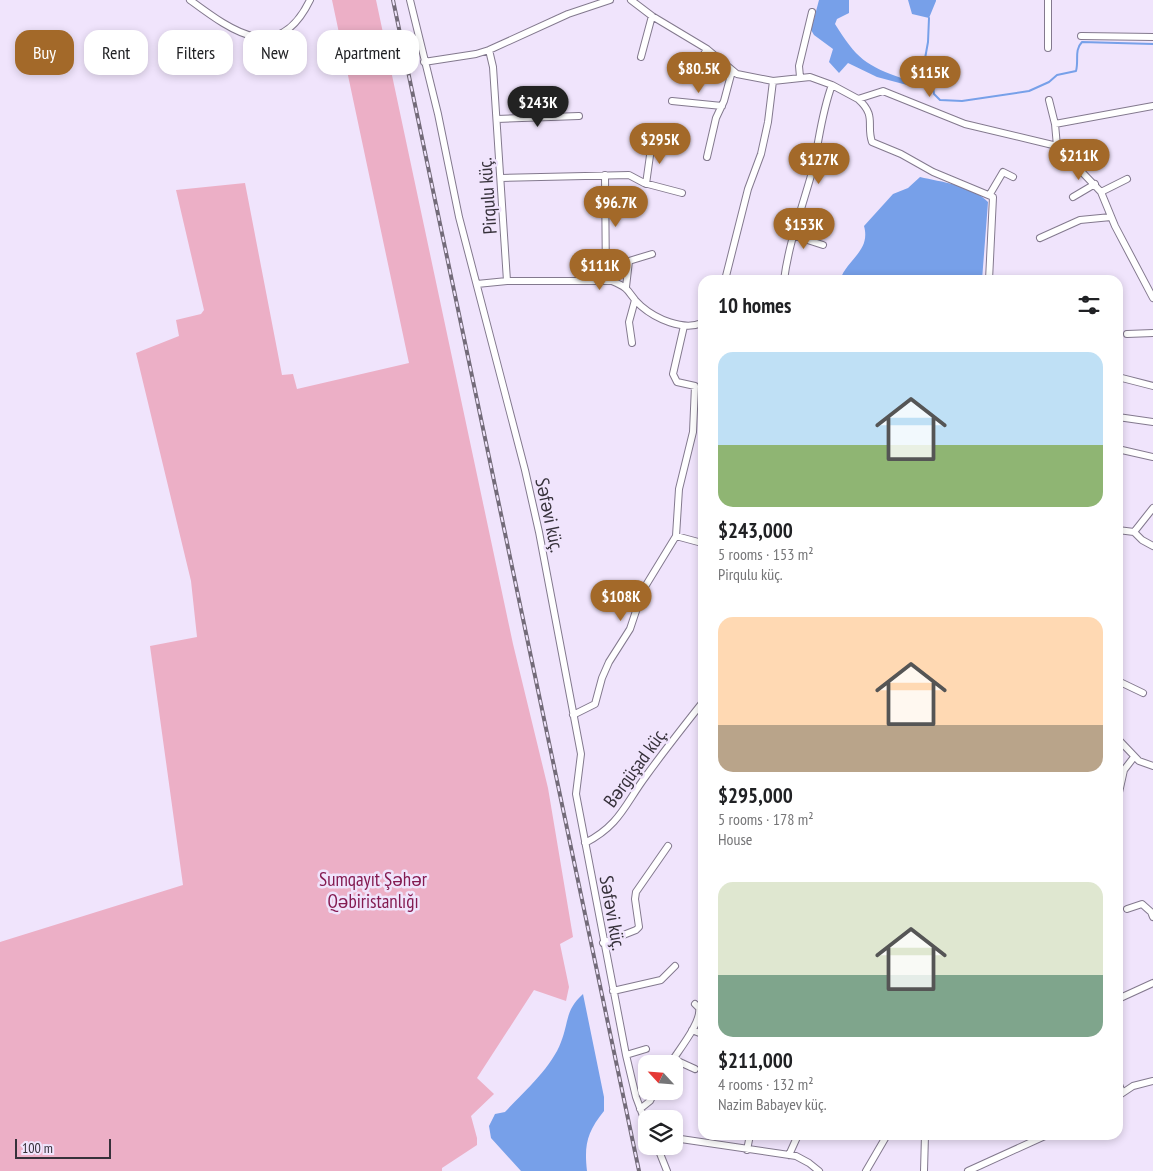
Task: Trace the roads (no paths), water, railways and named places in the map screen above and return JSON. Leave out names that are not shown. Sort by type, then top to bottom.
[{"type":"street","points":[[190,0],[232,29],[255,38],[280,35],[297,21],[310,0]]},
{"type":"street","name":"Səfəvi küç.","points":[[410,0],[477,284],[525,470],[560,638],[565,677],[581,761],[576,794],[603,943],[626,1055],[640,1109]]},
{"type":"street","points":[[424,62],[489,50],[568,14],[610,0]]},
{"type":"street","points":[[631,0],[652,16],[707,49],[732,71],[741,75],[773,80],[810,77],[832,85],[858,99],[863,103],[871,120],[872,142],[906,157],[933,172],[990,194],[994,201],[989,275]]},
{"type":"street","points":[[1048,0],[1048,48]]},
{"type":"street","points":[[800,77],[798,66],[812,12]]},
{"type":"street","points":[[641,58],[652,16]]},
{"type":"street","points":[[1082,36],[1153,37]]},
{"type":"street","points":[[693,78],[699,62],[707,49]]},
{"type":"street","name":"Pirqulu küç.","points":[[489,50],[493,67],[507,281]]},
{"type":"street","points":[[707,157],[716,118],[722,106],[732,71]]},
{"type":"street","points":[[726,275],[748,189],[761,154],[768,122],[773,80]]},
{"type":"street","points":[[785,275],[792,235],[812,172],[823,110],[832,85]]},
{"type":"street","points":[[858,99],[883,91],[965,124],[1058,146],[1101,192],[1111,217],[1153,298]]},
{"type":"street","points":[[1048,100],[1055,124],[1058,146]]},
{"type":"street","points":[[672,101],[722,106]]},
{"type":"street","points":[[1055,124],[1153,106]]},
{"type":"street","points":[[496,119],[579,116]]},
{"type":"street","points":[[646,184],[652,141]]},
{"type":"street","points":[[990,194],[1003,172],[1013,177]]},
{"type":"street","points":[[605,175],[606,281]]},
{"type":"street","points":[[501,178],[629,175],[646,184],[682,193]]},
{"type":"street","points":[[1101,192],[1127,179]]},
{"type":"street","points":[[1073,197],[1095,184]]},
{"type":"street","points":[[1040,238],[1080,220],[1111,217]]},
{"type":"street","points":[[792,235],[823,245]]},
{"type":"street","points":[[626,287],[629,260],[652,254]]},
{"type":"street","points":[[477,284],[507,281],[606,281],[626,287],[635,300],[653,314],[684,326],[698,324]]},
{"type":"street","points":[[632,343],[629,322],[635,300]]},
{"type":"street","points":[[684,326],[673,374],[677,382],[698,386]]},
{"type":"street","points":[[1127,334],[1153,333]]},
{"type":"street","points":[[1123,378],[1153,386]]},
{"type":"street","points":[[573,715],[595,704],[602,678],[609,662],[630,629],[643,590],[676,536],[679,489],[693,432],[698,394]]},
{"type":"street","points":[[1123,418],[1153,422]]},
{"type":"street","points":[[1123,450],[1153,457]]},
{"type":"street","points":[[1134,532],[1153,508]]},
{"type":"street","points":[[1123,531],[1134,532],[1142,540],[1153,546]]},
{"type":"street","points":[[676,536],[698,542]]},
{"type":"street","points":[[1123,682],[1144,693]]},
{"type":"street","name":"Bərgüşad küç.","points":[[585,843],[595,838],[621,816],[642,780],[698,708]]},
{"type":"street","points":[[1123,745],[1139,761],[1153,766]]},
{"type":"street","points":[[1123,774],[1124,770],[1134,757]]},
{"type":"street","points":[[603,943],[636,930],[639,927],[635,899],[636,892],[668,846]]},
{"type":"street","points":[[1127,909],[1142,904],[1152,914]]},
{"type":"street","points":[[613,991],[661,980],[675,966]]},
{"type":"street","points":[[1123,997],[1153,983]]},
{"type":"street","points":[[694,1004],[698,1008]]},
{"type":"street","points":[[676,1055],[692,1030],[698,1015]]},
{"type":"street","points":[[692,1030],[698,1032]]},
{"type":"street","points":[[626,1055],[646,1048]]},
{"type":"street","points":[[683,1065],[695,1069]]},
{"type":"street","points":[[1123,1092],[1133,1086],[1153,1081]]},
{"type":"street","points":[[640,1109],[650,1100]]},
{"type":"street","points":[[683,1139],[789,1155],[804,1160],[819,1171]]},
{"type":"street","points":[[748,1150],[749,1140]]},
{"type":"street","points":[[789,1155],[796,1140]]},
{"type":"street","points":[[866,1171],[884,1140]]},
{"type":"street","points":[[924,1171],[925,1140]]},
{"type":"street","points":[[968,1171],[1036,1140]]},
{"type":"street","points":[[661,1155],[667,1171]]},
{"type":"water","points":[[819,0],[849,0],[849,13],[837,19],[835,24],[842,36],[863,59],[880,70],[904,79],[907,85],[877,77],[848,63],[839,73],[829,62],[833,49],[814,35],[811,30]]},
{"type":"water","points":[[908,0],[936,1],[929,18],[912,14]]},
{"type":"water","points":[[920,177],[965,188],[988,202],[982,275],[842,275],[861,249],[865,235],[864,226],[893,194],[908,188]]},
{"type":"water","points":[[583,994],[604,1097],[604,1111],[590,1132],[588,1139],[586,1154],[587,1171],[521,1171],[491,1138],[489,1126],[495,1114],[505,1112],[551,1061],[561,1042],[570,1011]]},
{"type":"waterway","points":[[929,18],[928,42],[924,64],[932,78],[934,94],[940,100],[962,101],[1029,91],[1049,82],[1057,75],[1076,71],[1077,52],[1082,42],[1153,44]]},
{"type":"railway","points":[[393,0],[639,1171]]},
{"type":"park label","name":"Sumqayıt Şəhər Qəbiristanlığı","points":[[373,890]]}]
